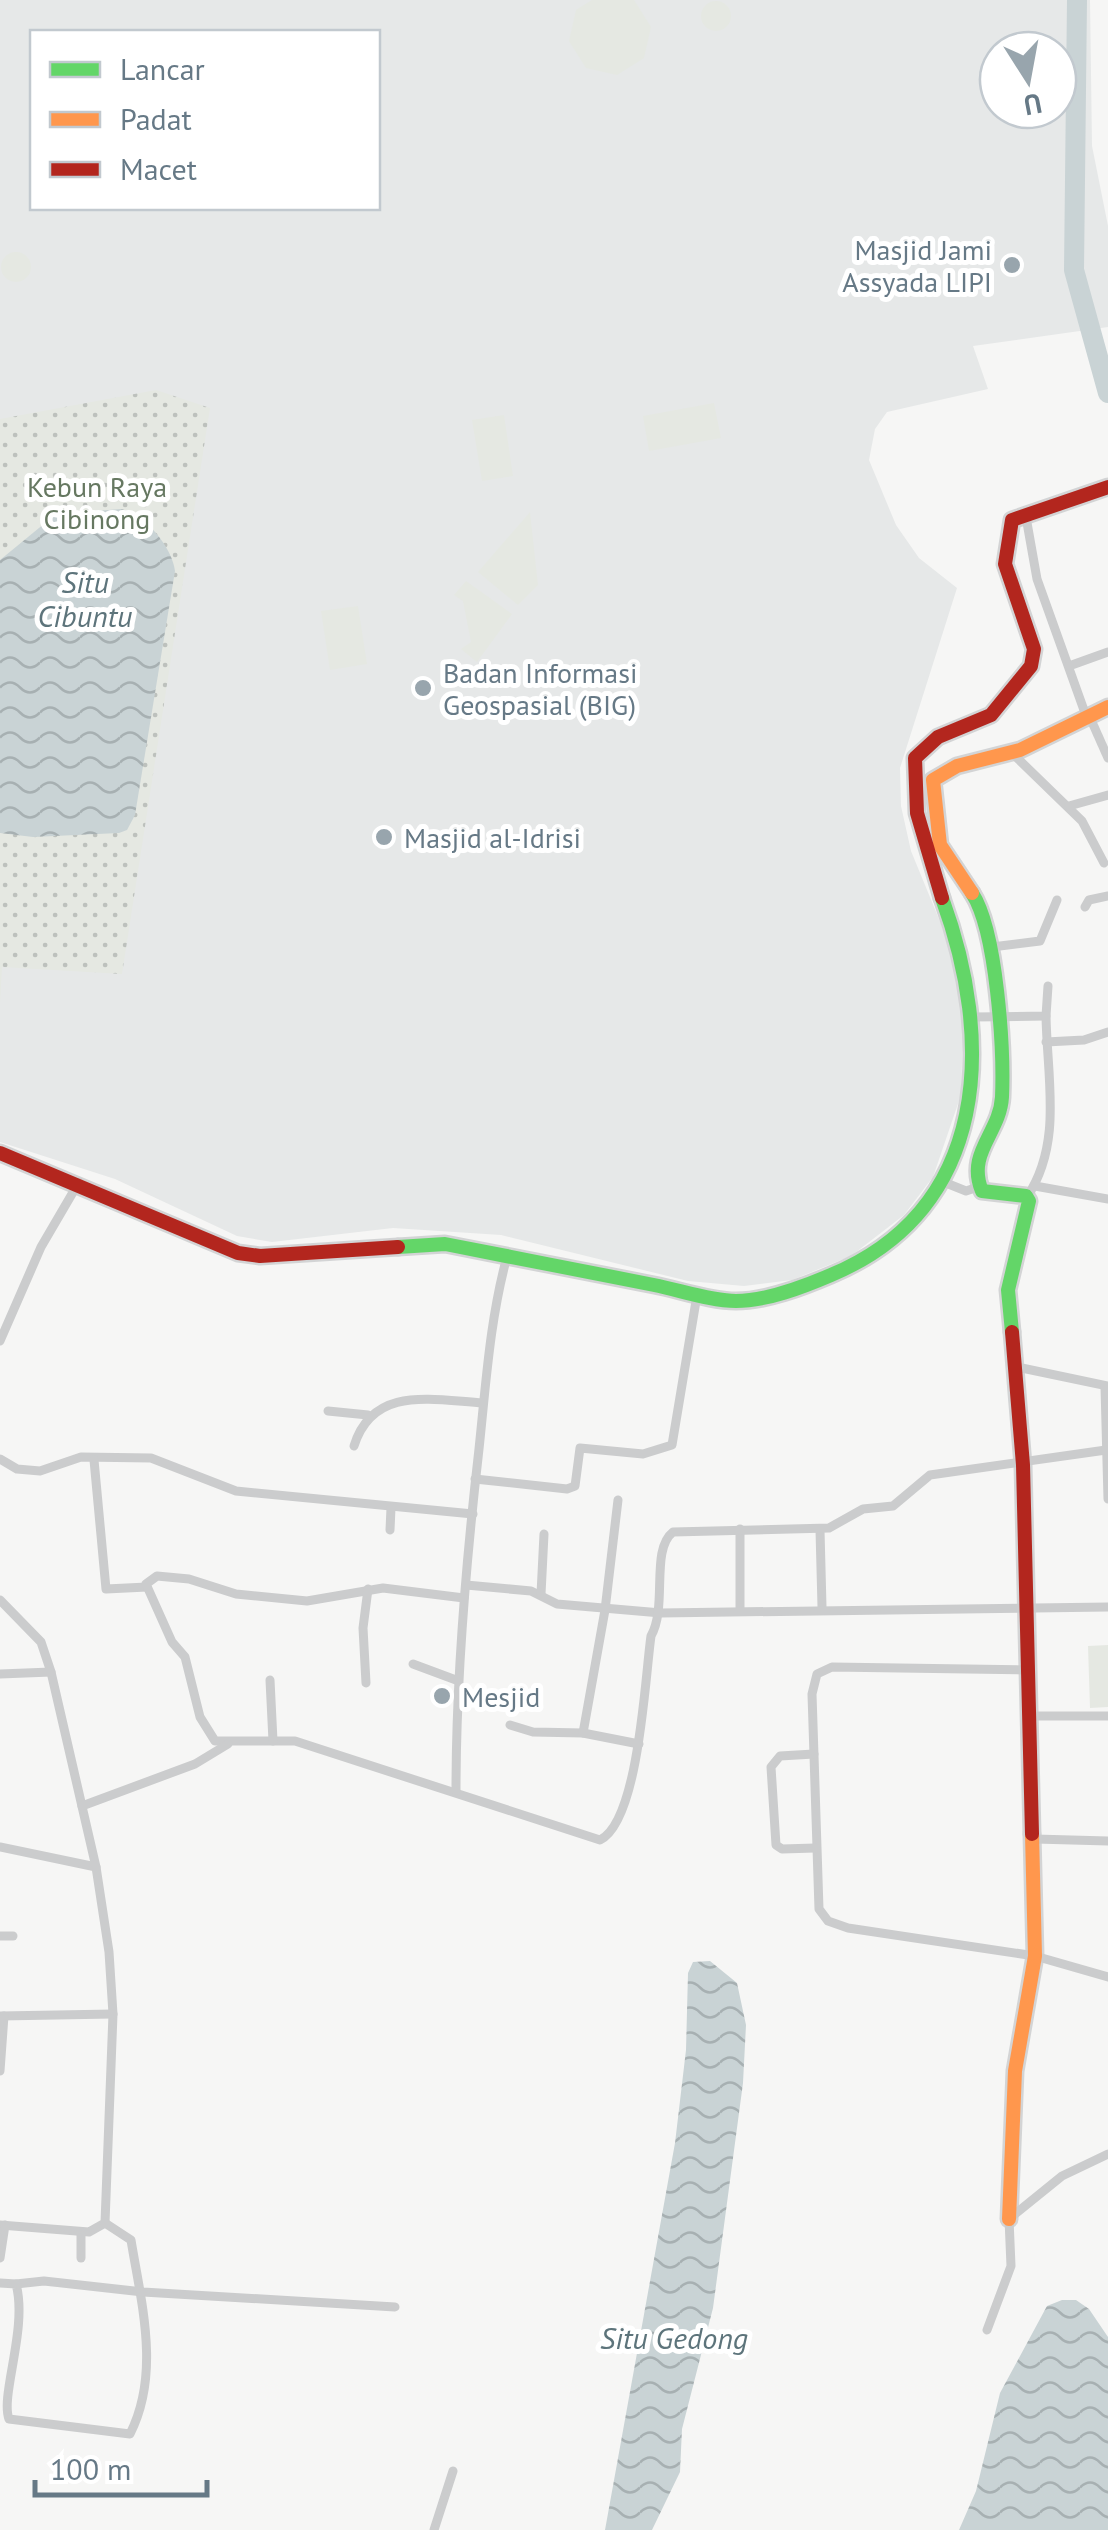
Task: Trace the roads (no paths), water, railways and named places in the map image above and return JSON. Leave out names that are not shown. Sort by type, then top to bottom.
[{"type":"street","points":[[0,1153],[79,1182],[238,1253],[278,1258],[416,1243],[508,1253],[736,1301],[767,1297],[840,1274],[908,1231],[946,1183],[974,1096],[973,1018],[955,934],[924,854],[912,788],[915,758],[938,737],[991,715],[1031,666],[1034,649],[1004,558],[1012,520],[1108,487]]},
{"type":"street","points":[[1026,517],[1037,579],[1108,758]]},
{"type":"street","points":[[1070,666],[1108,652]]},
{"type":"street","points":[[1108,707],[1087,713],[1012,753],[943,771],[933,780],[940,845],[979,904],[992,947],[1002,1101],[977,1158],[978,1187],[982,1191],[1031,1191],[1108,1199]]},
{"type":"street","points":[[1012,753],[1069,806],[1104,863]]},
{"type":"street","points":[[1069,806],[1108,795]]},
{"type":"street","points":[[1085,906],[1088,900],[1108,896]]},
{"type":"street","points":[[992,947],[1040,942],[1057,900]]},
{"type":"street","points":[[986,2330],[1011,2266],[1009,2219],[1016,2071],[1035,1956],[1023,1465],[1008,1290],[1031,1191],[1045,1158],[1051,1104],[1046,1042],[1048,986]]},
{"type":"street","points":[[973,1018],[1046,1016]]},
{"type":"street","points":[[1046,1042],[1084,1040],[1108,1032]]},
{"type":"street","points":[[0,1340],[41,1247],[79,1182]]},
{"type":"street","points":[[946,1183],[966,1190],[978,1187]]},
{"type":"street","points":[[456,1790],[456,1680],[475,1479],[493,1320],[508,1253]]},
{"type":"street","points":[[475,1479],[566,1490],[575,1486],[580,1448],[643,1454],[672,1446],[696,1294]]},
{"type":"street","points":[[0,1305],[15,1310]]},
{"type":"street","points":[[1017,1368],[1106,1386],[1108,1499]]},
{"type":"street","points":[[328,1411],[368,1415],[395,1402],[483,1403]]},
{"type":"street","points":[[354,1446],[368,1415]]},
{"type":"street","points":[[464,1598],[368,1589],[307,1601],[236,1594],[189,1579],[158,1576],[148,1580],[147,1587],[172,1642],[184,1657],[204,1727],[215,1741],[295,1741],[456,1790],[600,1840],[616,1822],[639,1744],[651,1636],[661,1613],[662,1548],[666,1537],[679,1530],[820,1530],[863,1509],[888,1508],[930,1475],[1023,1465],[1106,1450]]},
{"type":"street","points":[[0,1459],[27,1471],[50,1469],[81,1457],[151,1458],[236,1491],[473,1514]]},
{"type":"street","points":[[94,1460],[107,1592],[147,1587]]},
{"type":"street","points":[[584,1734],[606,1610],[618,1500]]},
{"type":"street","points":[[390,1530],[391,1508]]},
{"type":"street","points":[[740,1529],[740,1611]]},
{"type":"street","points":[[820,1530],[822,1608]]},
{"type":"street","points":[[541,1594],[544,1534]]},
{"type":"street","points":[[466,1585],[541,1594],[556,1604],[661,1613],[1027,1605],[1108,1607]]},
{"type":"street","points":[[366,1683],[363,1628],[368,1589]]},
{"type":"street","points":[[0,1600],[41,1642],[96,1867],[110,1952],[112,2014],[106,2224]]},
{"type":"street","points":[[414,1664],[456,1680]]},
{"type":"street","points":[[1030,1670],[826,1668],[817,1674],[813,1686],[818,1909],[828,1922],[1035,1956],[1108,1977]]},
{"type":"street","points":[[0,1674],[51,1672]]},
{"type":"street","points":[[270,1680],[273,1740]]},
{"type":"street","points":[[1031,1716],[1108,1716]]},
{"type":"street","points":[[510,1724],[533,1732],[584,1734],[639,1744]]},
{"type":"street","points":[[82,1806],[202,1761],[228,1744]]},
{"type":"street","points":[[814,1754],[780,1756],[771,1767],[776,1845],[782,1849],[815,1848]]},
{"type":"street","points":[[1035,1839],[1108,1840]]},
{"type":"street","points":[[0,1847],[96,1867]]},
{"type":"street","points":[[0,1936],[13,1936]]},
{"type":"street","points":[[0,2071],[2,2016],[112,2014]]},
{"type":"street","points":[[1009,2219],[1062,2176],[1108,2154]]},
{"type":"street","points":[[0,2258],[3,2225],[81,2232],[97,2231],[106,2224]]},
{"type":"street","points":[[16,2284],[20,2302],[18,2347],[3,2406],[9,2420],[122,2436],[133,2429],[148,2353],[143,2292],[131,2240],[106,2224]]},
{"type":"street","points":[[81,2232],[81,2258]]},
{"type":"street","points":[[0,2283],[44,2280],[143,2292],[395,2307]]},
{"type":"street","points":[[434,2530],[454,2471]]},
{"type":"water","name":"Situ Cibuntu","points":[[121,509],[139,517],[156,533],[169,552],[175,571],[135,815],[127,830],[119,833],[33,837],[0,833],[0,560],[56,514]]},
{"type":"water","name":"Situ Gedong","points":[[710,1961],[737,1983],[746,2025],[743,2083],[713,2308],[682,2429],[680,2472],[652,2530],[605,2530],[675,2143],[686,2050],[688,1973],[693,1962]]},
{"type":"water","points":[[1076,2300],[1089,2309],[1108,2337],[1108,2530],[959,2530],[976,2491],[1000,2393],[1047,2306]]},
{"type":"waterway","points":[[1077,0],[1074,270],[1108,393]]},
{"type":"place","name":"Masjid Jami Assyada LIPI","points":[[1012,265]]},
{"type":"place","name":"Badan Informasi Geospasial (BIG)","points":[[423,688]]},
{"type":"place","name":"Masjid al-Idrisi","points":[[384,837]]},
{"type":"place","name":"Mesjid","points":[[442,1696]]},
{"type":"park label","name":"Kebun Raya Cibinong","points":[[97,502]]}]
